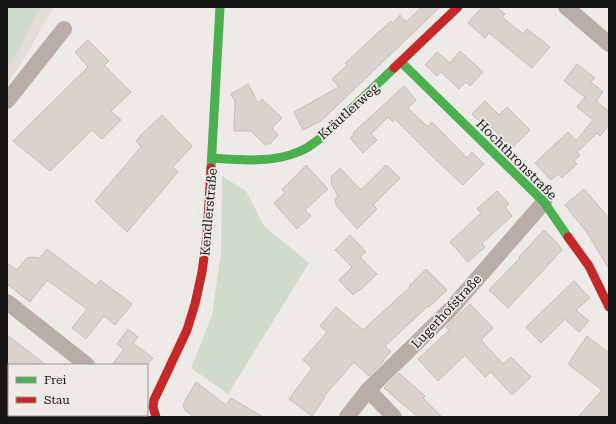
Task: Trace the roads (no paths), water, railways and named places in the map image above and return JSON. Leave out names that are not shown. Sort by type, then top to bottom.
[{"type":"street","name":"Kendlerstraße","points":[[151,410],[160,387],[188,330],[202,272],[206,243],[212,158],[220,7]]},
{"type":"street","name":"Kräutlerweg","points":[[212,158],[251,159],[276,157],[294,154],[309,146],[324,135],[458,7]]},
{"type":"street","points":[[566,7],[609,44]]},
{"type":"street","points":[[7,101],[64,29]]},
{"type":"street","name":"Hochthronstraße","points":[[401,62],[544,202],[589,266],[609,307]]},
{"type":"street","name":"Lugerhofstraße","points":[[347,417],[368,390],[450,310],[544,202]]},
{"type":"street","points":[[7,302],[86,364]]},
{"type":"street","points":[[368,390],[394,417]]}]
